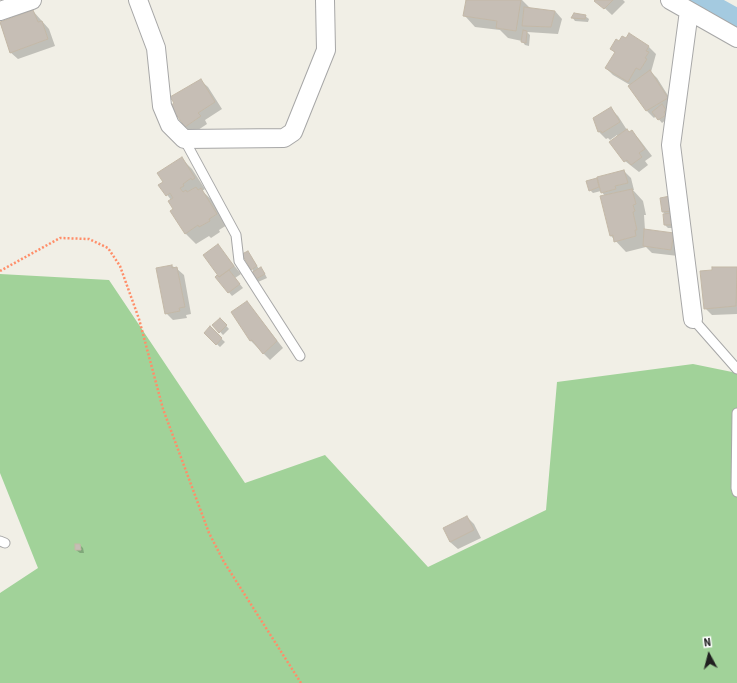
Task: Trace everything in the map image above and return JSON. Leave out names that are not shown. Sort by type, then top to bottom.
[{"type":"street","points":[[0,11],[32,0]]},
{"type":"street","points":[[138,0],[156,48],[162,106],[170,124],[184,139],[284,138],[293,132],[326,50],[325,0]]},
{"type":"street","points":[[670,0],[737,38]]},
{"type":"street","points":[[689,11],[671,145],[693,318]]},
{"type":"lane","points":[[184,139],[236,235],[239,261],[300,356]]},
{"type":"lane","points":[[693,318],[737,370]]},
{"type":"lane","points":[[737,413],[737,492]]},
{"type":"path","points":[[0,271],[60,238],[89,239],[108,248],[120,266],[139,319],[163,409],[209,533],[224,562],[302,683]]},
{"type":"green space","points":[[0,274],[109,280],[245,483],[325,455],[428,567],[546,510],[557,382],[693,364],[737,373],[737,683],[0,683],[0,593],[38,568],[0,473]]},
{"type":"building","points":[[466,0],[521,0],[516,31],[496,28],[497,21],[463,16]]},
{"type":"building","points":[[595,0],[613,0],[604,9],[594,1]]},
{"type":"building","points":[[524,7],[555,11],[551,27],[522,26]]},
{"type":"building","points":[[33,10],[38,22],[42,21],[48,39],[10,53],[0,22]]},
{"type":"building","points":[[574,13],[586,15],[585,19],[571,18]]},
{"type":"building","points":[[523,30],[527,31],[526,43],[521,42]]},
{"type":"building","points":[[629,33],[649,46],[646,51],[649,52],[645,58],[647,59],[640,70],[636,68],[628,82],[605,68],[615,52],[610,49],[616,39],[619,41],[622,36],[626,38]]},
{"type":"building","points":[[650,70],[668,98],[646,111],[628,86]]},
{"type":"building","points":[[201,79],[215,102],[198,113],[201,116],[185,127],[170,106],[174,103],[170,97]]},
{"type":"building","points":[[662,104],[666,110],[664,112],[666,115],[658,120],[652,112]]},
{"type":"building","points":[[611,107],[620,122],[602,133],[601,131],[598,132],[593,118]]},
{"type":"building","points":[[627,129],[629,132],[632,130],[645,149],[639,153],[642,157],[631,165],[627,160],[624,162],[609,142]]},
{"type":"building","points":[[182,157],[195,178],[192,180],[191,178],[183,184],[184,186],[180,188],[183,192],[186,190],[187,192],[196,187],[198,190],[201,188],[217,214],[209,219],[210,221],[199,227],[198,225],[185,234],[170,211],[173,209],[168,201],[173,198],[170,193],[166,196],[158,185],[163,182],[157,173]]},
{"type":"building","points":[[624,170],[628,183],[615,186],[616,189],[601,193],[597,177]]},
{"type":"building","points":[[597,178],[599,187],[589,191],[586,181]]},
{"type":"building","points":[[632,189],[636,204],[633,205],[635,211],[633,212],[637,230],[635,230],[636,236],[614,242],[613,235],[610,236],[600,196]]},
{"type":"building","points":[[670,196],[672,211],[662,212],[660,198]]},
{"type":"building","points":[[671,213],[672,225],[664,225],[663,214]]},
{"type":"building","points":[[644,229],[674,233],[671,250],[643,246]]},
{"type":"building","points":[[218,244],[234,266],[219,277],[203,255]]},
{"type":"building","points":[[248,251],[257,266],[251,270],[242,254]]},
{"type":"building","points":[[172,265],[172,268],[177,267],[185,307],[179,308],[180,311],[165,314],[156,268]]},
{"type":"building","points":[[261,267],[265,274],[254,280],[251,273]]},
{"type":"building","points":[[712,267],[737,267],[736,306],[704,309],[700,271],[712,270]]},
{"type":"building","points":[[229,270],[240,284],[228,293],[215,277],[217,275],[219,277]]},
{"type":"building","points":[[247,301],[277,341],[263,354],[252,340],[250,341],[231,312]]},
{"type":"building","points":[[220,318],[227,325],[219,333],[212,325]]},
{"type":"building","points":[[210,326],[222,338],[216,345],[204,333]]},
{"type":"building","points":[[467,516],[474,530],[450,542],[443,528]]},
{"type":"building","points":[[75,544],[80,544],[81,550],[75,550]]},
{"type":"waterway","points":[[692,0],[737,25]]}]
